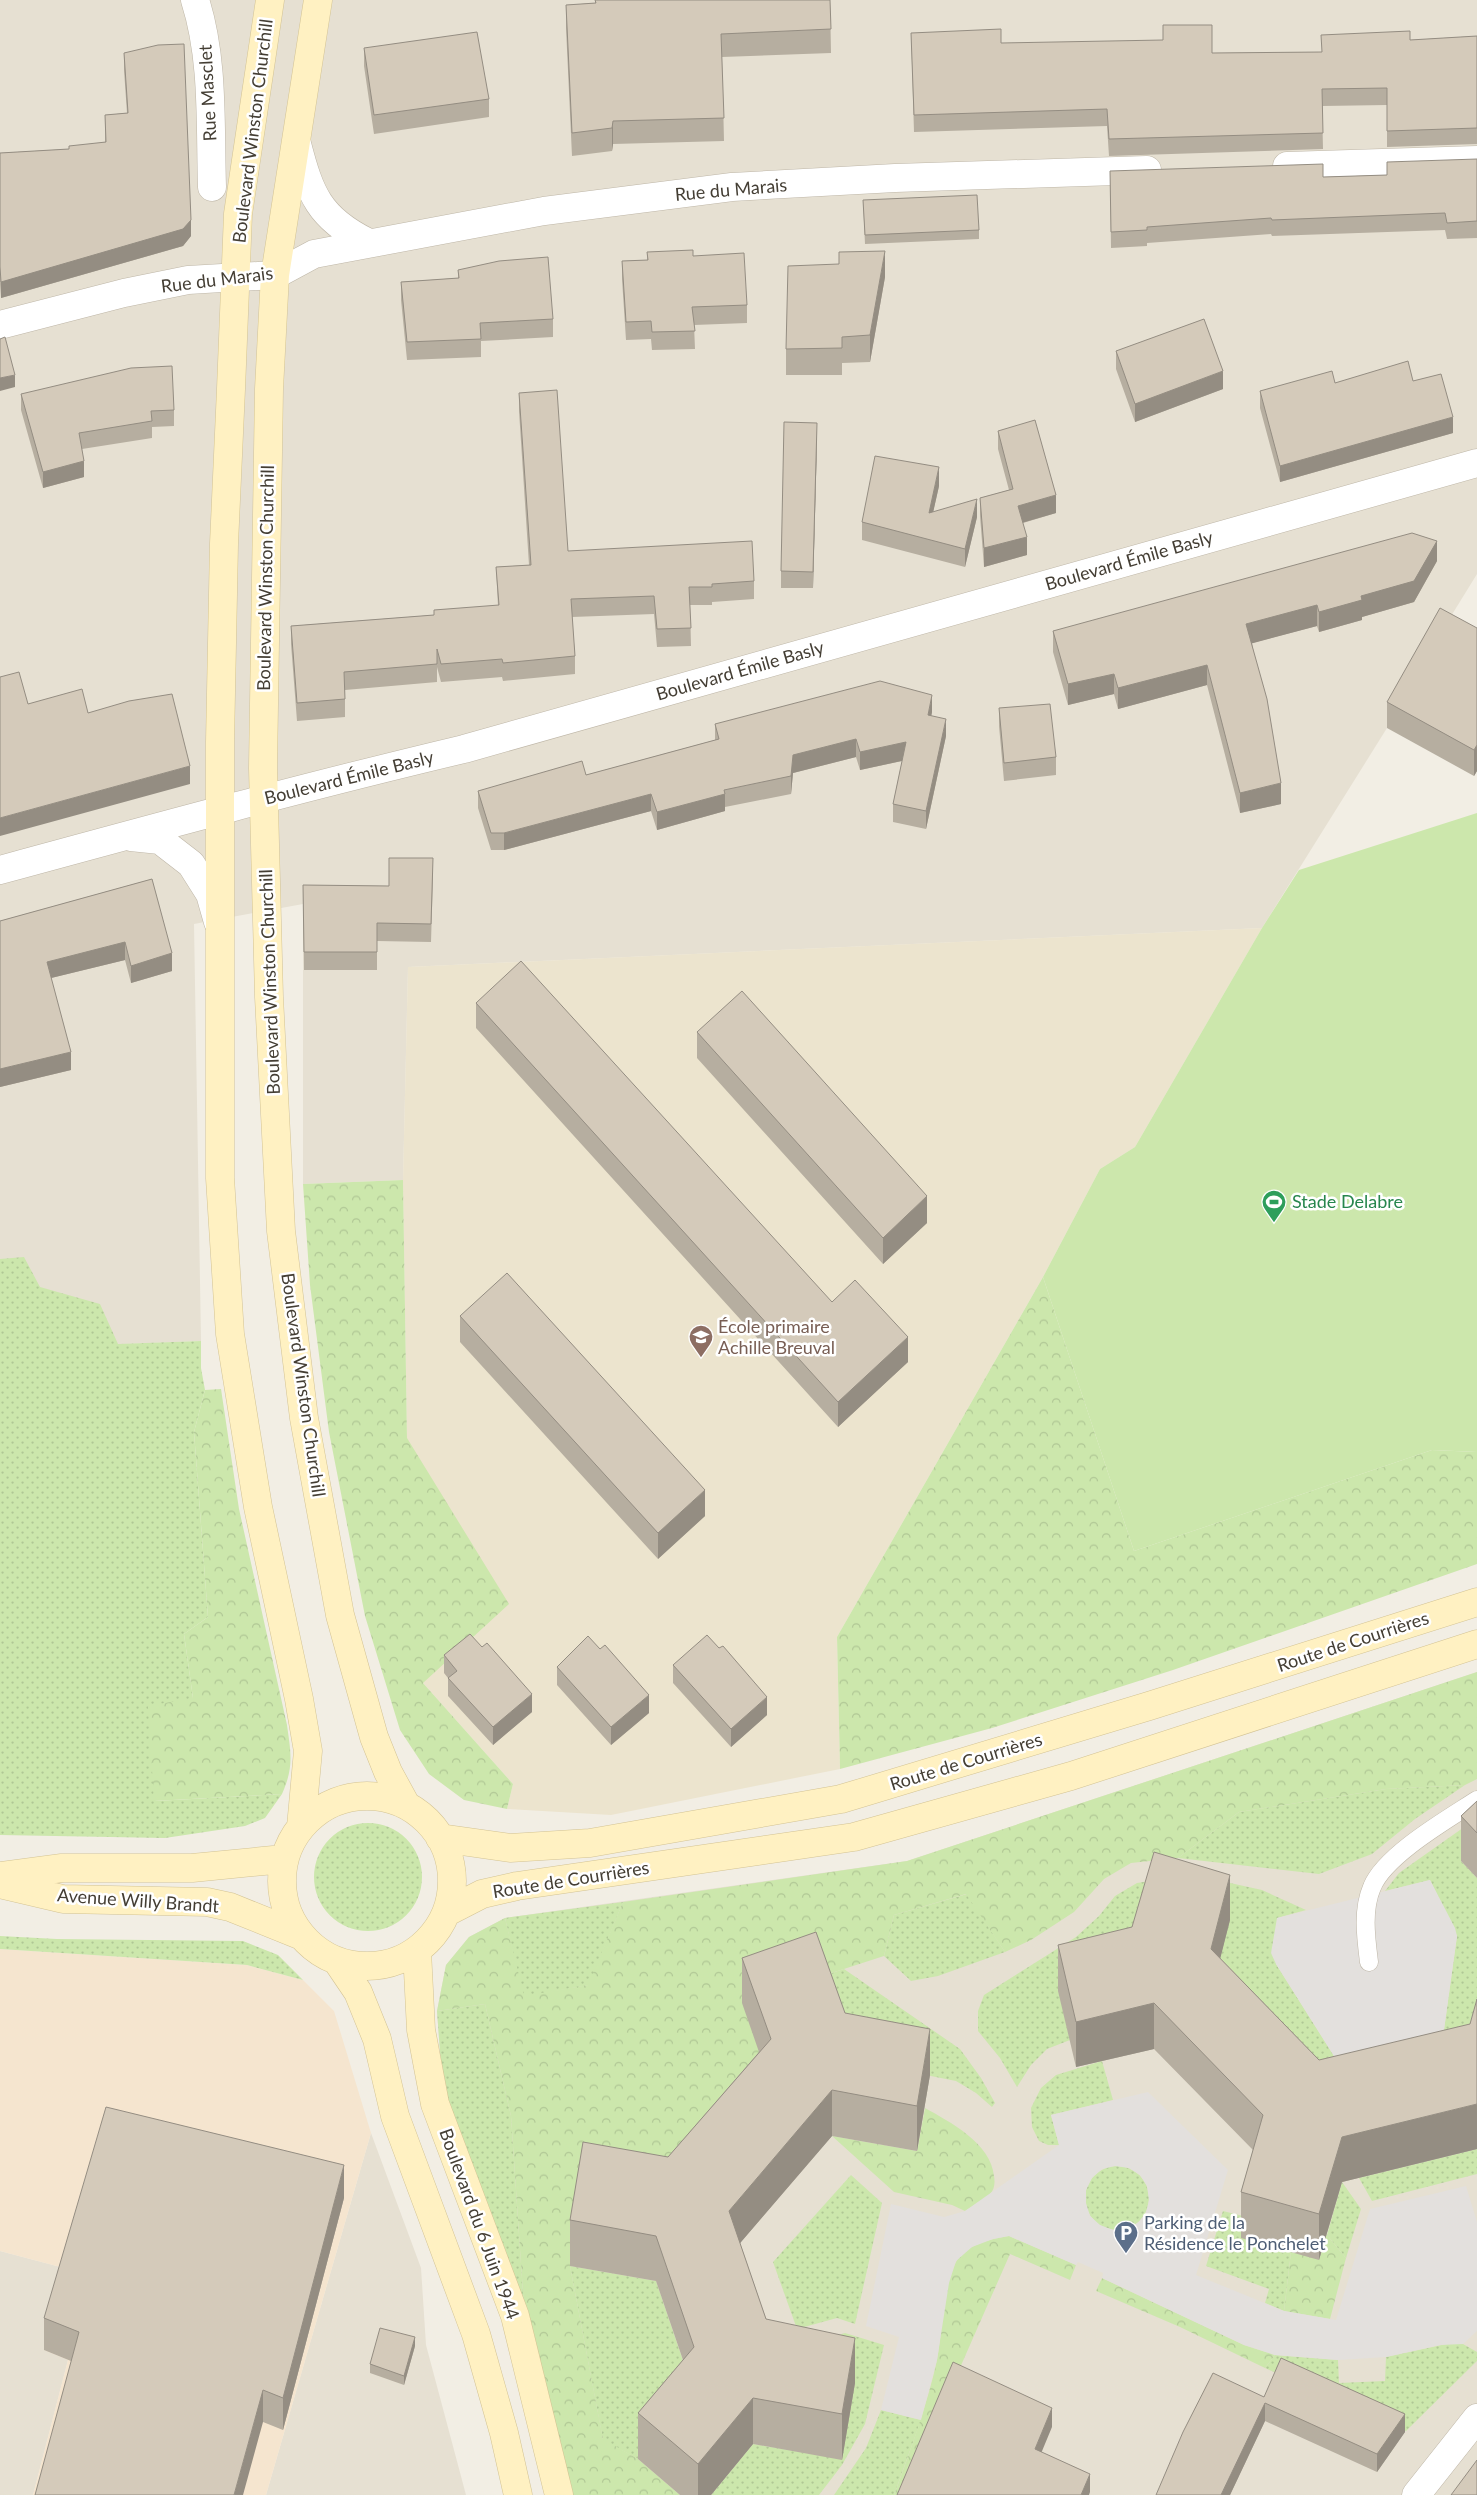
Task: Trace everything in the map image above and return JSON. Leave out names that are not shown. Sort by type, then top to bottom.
[{"type":"main road","name":"Boulevard Winston Churchill","points":[[270,0],[238,214],[224,544],[218,922],[220,1178],[230,1334],[258,1507],[308,1751],[301,1827]]},
{"type":"main road","name":"Boulevard Winston Churchill","points":[[318,0],[276,275],[269,389],[263,768],[269,988],[281,1231],[304,1418],[340,1615],[374,1737],[388,1772],[406,1805]]},
{"type":"main road","name":"Route de Courrières","points":[[440,1838],[510,1848],[590,1844],[841,1799],[1149,1706],[1477,1602]]},
{"type":"main road","name":"Route de Courrières","points":[[447,1912],[482,1894],[517,1886],[864,1834],[1071,1776],[1477,1644]]},
{"type":"main road","points":[[370,1796],[389,1799],[406,1805],[425,1820],[440,1838],[449,1860],[452,1884],[447,1912],[435,1933],[417,1951],[401,1960],[380,1966],[358,1966],[337,1961],[317,1951],[302,1936],[290,1919],[283,1898],[284,1859],[290,1844],[301,1827],[315,1814],[332,1803],[350,1797],[370,1796]]},
{"type":"main road","name":"Avenue Willy Brandt","points":[[0,1876],[62,1868],[192,1868],[284,1859]]},
{"type":"main road","name":"Avenue Willy Brandt","points":[[0,1884],[63,1898],[207,1902],[230,1907],[302,1936]]},
{"type":"main road","name":"Boulevard du 6 Juin 1944","points":[[417,1951],[421,2030],[435,2104],[515,2316],[559,2495]]},
{"type":"main road","points":[[337,1961],[358,1992],[377,2039],[394,2116],[476,2334],[504,2433],[518,2495]]},
{"type":"street","name":"Rue Masclet","points":[[195,0],[202,23],[207,56],[212,187]]},
{"type":"street","name":"Boulevard Winston Churchill","points":[[297,144],[304,170],[315,198],[330,220],[367,242]]},
{"type":"street","points":[[1260,166],[1477,160]]},
{"type":"street","name":"Rue du Marais","points":[[0,325],[188,280],[276,275],[314,254],[367,242],[544,211],[732,187],[894,178],[1171,169]]},
{"type":"street","name":"Boulevard Émile Basly","points":[[0,870],[220,810],[265,800],[313,784],[464,749],[1477,462]]},
{"type":"street","name":"Boulevard Winston Churchill","points":[[122,836],[160,840],[191,864],[210,894],[218,922]]},
{"type":"street","points":[[1416,2495],[1477,2418]]},
{"type":"lane","points":[[1369,1962],[1365,1927],[1371,1887],[1384,1868],[1431,1829],[1477,1800]]},
{"type":"shaded area","points":[[0,0],[1477,0],[1477,574],[1440,634],[1387,728],[1262,928],[408,967],[403,1180],[303,1184],[303,904],[194,924],[201,1341],[0,1349]]},
{"type":"shaded area","name":"École primaire Achille Breuval","points":[[1262,928],[1135,1147],[1100,1169],[1043,1277],[837,1637],[840,1769],[611,1815],[507,1809],[513,1784],[423,1683],[407,1438],[403,1180],[408,967]]},
{"type":"shaded area","points":[[1477,1672],[1477,2495],[569,2495],[550,2416],[442,2079],[437,2011],[446,1965],[469,1937],[505,1918],[907,1861]]},
{"type":"shaded area","points":[[1430,1880],[1455,1928],[1457,1936],[1443,2037],[1339,2064],[1271,1953],[1277,1918]]},
{"type":"shaded area","points":[[0,1949],[247,1965],[303,1980],[334,2011],[371,2133],[266,2495],[33,2495],[68,2360],[44,2350],[68,2269],[0,2251]]},
{"type":"shaded area","name":"Parking de la Résidence le Ponchelet","points":[[1148,2092],[1228,2170],[1196,2275],[1284,2311],[1336,2320],[1370,2209],[1466,2186],[1477,2222],[1477,2331],[1463,2344],[1440,2345],[1386,2357],[1338,2360],[1275,2355],[1244,2345],[1102,2278],[1103,2273],[1078,2262],[1076,2265],[1009,2236],[993,2239],[972,2247],[956,2261],[949,2283],[937,2360],[921,2420],[881,2410],[899,2337],[866,2326],[891,2204],[944,2217],[965,2211],[1059,2145],[1051,2115]],"holes":[[[1115,2166],[1129,2168],[1140,2175],[1147,2186],[1149,2200],[1146,2213],[1138,2223],[1125,2229],[1113,2230],[1100,2225],[1090,2216],[1086,2203],[1086,2190],[1092,2178],[1102,2169]]]},
{"type":"shaded area","points":[[371,2133],[421,2268],[426,2345],[466,2495],[266,2495]]},
{"type":"shaded area","points":[[0,2251],[68,2269],[68,2360],[33,2495],[0,2495]]},
{"type":"green space","name":"Stade Delabre","points":[[1477,813],[1477,1452],[1432,1450],[1134,1551],[1043,1277],[1100,1169],[1135,1147],[1262,928],[1299,870]]},
{"type":"green space","points":[[403,1180],[407,1438],[509,1604],[423,1683],[513,1784],[507,1809],[464,1800],[429,1774],[400,1730],[365,1616],[329,1432],[310,1285],[303,1184]]},
{"type":"green space","points":[[24,1257],[40,1287],[100,1304],[118,1344],[201,1341],[201,1368],[205,1390],[194,1432],[208,1617],[184,1634],[193,1698],[155,1801],[282,1794],[265,1818],[245,1826],[165,1838],[0,1835],[0,1259]]},
{"type":"green space","points":[[1043,1277],[1134,1551],[1432,1450],[1477,1452],[1477,1564],[1173,1670],[992,1728],[840,1769],[837,1637]]},
{"type":"green space","points":[[221,1389],[239,1509],[287,1725],[290,1768],[282,1794],[154,1801],[148,1706],[193,1698],[184,1634],[208,1617],[194,1432],[205,1390]]},
{"type":"green space","points":[[1477,1672],[1477,1779],[1465,1785],[1386,1789],[1239,1812],[1178,1858],[1131,1863],[1104,1879],[1074,1912],[1031,1940],[1005,1952],[966,1894],[894,1915],[884,1956],[816,1978],[771,2085],[570,2266],[603,2439],[638,2459],[680,2495],[569,2495],[524,2308],[511,2116],[485,2004],[437,2011],[446,1965],[469,1937],[505,1918],[524,1996],[588,1985],[623,1902],[907,1861]]},
{"type":"green space","points":[[1465,1785],[1415,1819],[1372,1854],[1319,1874],[1178,1858],[1239,1812],[1386,1789]]},
{"type":"green space","points":[[1477,1818],[1461,1861],[1477,1878],[1477,2045],[1319,2106],[1146,1972],[1059,1991],[1070,2040],[1047,2049],[1031,2065],[1017,2087],[1000,2058],[978,2031],[978,2011],[984,1995],[1076,1937],[1099,1916],[1115,1896],[1137,1883],[1169,1878],[1212,1879],[1262,1890],[1306,1910],[1277,1918],[1276,1964],[1339,2064],[1443,2037],[1457,1936],[1430,1880],[1385,1891],[1399,1873]]},
{"type":"green space","points":[[368,1823],[389,1827],[406,1839],[418,1856],[422,1877],[418,1898],[406,1915],[389,1927],[368,1931],[347,1927],[330,1915],[318,1898],[314,1877],[318,1856],[330,1839],[347,1827]]},
{"type":"green space","points":[[967,1894],[1005,1952],[938,1976],[911,1981],[884,1956],[894,1915]]},
{"type":"green space","points":[[623,1902],[589,1985],[523,1997],[505,1918]]},
{"type":"green space","points":[[0,1936],[57,1939],[243,1941],[278,1955],[303,1980],[247,1965],[0,1949]]},
{"type":"green space","points":[[844,1969],[960,2049],[981,2078],[995,2103],[992,2107],[976,2093],[956,2081],[845,2059],[816,1978]]},
{"type":"green space","points":[[485,2004],[511,2116],[524,2308],[466,2157],[442,2079],[437,2011]]},
{"type":"green space","points":[[1102,2061],[1113,2100],[1051,2115],[1059,2145],[1048,2145],[1039,2141],[1032,2127],[1031,2108],[1041,2088],[1056,2075]]},
{"type":"green space","points":[[925,2108],[968,2135],[985,2153],[991,2164],[994,2176],[993,2190],[985,2199],[965,2211],[952,2205],[894,2192],[832,2136],[917,2151]]},
{"type":"green space","points":[[1477,2149],[1477,2174],[1372,2201],[1359,2178]]},
{"type":"green space","points":[[1117,2166],[1135,2172],[1143,2180],[1149,2198],[1143,2216],[1135,2224],[1117,2230],[1099,2224],[1091,2216],[1085,2198],[1091,2180],[1099,2172]]},
{"type":"green space","points":[[851,2175],[882,2203],[855,2324],[837,2318],[797,2329],[773,2262]]},
{"type":"green space","points":[[1342,2182],[1361,2209],[1346,2258],[1327,2235]]},
{"type":"green space","points":[[1223,2211],[1247,2217],[1291,2252],[1284,2311],[1265,2303],[1269,2289],[1206,2266]]},
{"type":"green space","points":[[1327,2235],[1346,2258],[1330,2319],[1284,2311],[1291,2252]]},
{"type":"green space","points":[[1009,2236],[1076,2265],[1070,2280],[1010,2254],[904,2495],[894,2495],[918,2428],[933,2377],[939,2348],[945,2298],[951,2273],[960,2256],[972,2247],[979,2243]]},
{"type":"green space","points":[[570,2266],[656,2281],[694,2393],[638,2459],[603,2440]]},
{"type":"green space","points":[[1102,2278],[1244,2345],[1275,2355],[1265,2368],[1180,2327],[1096,2291]]},
{"type":"green space","points":[[845,2333],[884,2345],[865,2424],[842,2465],[819,2495],[711,2495],[753,2444],[842,2459],[802,2347]]},
{"type":"green space","points":[[1451,2343],[1463,2344],[1477,2352],[1477,2361],[1406,2431],[1265,2368],[1275,2355],[1338,2360],[1339,2383],[1385,2381],[1386,2357]]},
{"type":"green space","points":[[881,2410],[921,2420],[894,2495],[834,2495],[866,2448]]},
{"type":"building","points":[[595,0],[830,0],[831,29],[721,34],[724,118],[613,121],[612,128],[572,133],[566,5],[596,3]]},
{"type":"building","points":[[1163,25],[1212,25],[1212,53],[1322,52],[1321,35],[1410,31],[1410,40],[1477,36],[1477,128],[1387,131],[1387,88],[1322,89],[1323,133],[1109,139],[1107,109],[914,115],[911,33],[1001,29],[1001,43],[1163,40]]},
{"type":"building","points":[[477,32],[489,99],[374,115],[364,48]]},
{"type":"building","points":[[184,44],[191,220],[183,229],[1,282],[0,153],[69,149],[69,146],[106,142],[105,115],[128,113],[124,53],[158,45]]},
{"type":"building","points":[[1477,159],[1477,221],[1447,223],[1445,213],[1272,220],[1271,218],[1147,227],[1147,230],[1111,232],[1110,171],[1323,164],[1323,177],[1387,175],[1387,162]]},
{"type":"building","points":[[977,195],[979,230],[865,235],[863,200]]},
{"type":"building","points":[[693,250],[693,256],[744,253],[747,305],[692,307],[695,331],[652,332],[651,321],[626,322],[622,261],[648,260],[647,252]]},
{"type":"building","points":[[885,251],[870,335],[842,337],[842,348],[786,349],[788,266],[839,264],[839,252]]},
{"type":"building","points":[[548,257],[553,319],[480,323],[481,339],[407,342],[401,282],[459,278],[458,270],[499,261]]},
{"type":"building","points":[[1204,319],[1223,371],[1135,404],[1116,351]]},
{"type":"building","points":[[5,337],[15,375],[0,378],[0,339]]},
{"type":"building","points":[[1408,361],[1413,381],[1441,374],[1453,417],[1280,466],[1260,391],[1332,371],[1335,383]]},
{"type":"building","points":[[172,366],[174,410],[151,411],[152,421],[79,433],[84,461],[43,472],[21,394],[131,368]]},
{"type":"building","points":[[557,390],[568,551],[752,541],[754,581],[712,584],[712,587],[689,587],[691,628],[657,629],[654,596],[571,599],[575,656],[503,663],[502,659],[441,664],[437,649],[437,664],[344,672],[345,699],[297,703],[291,626],[434,615],[434,610],[499,605],[496,567],[531,565],[519,393]]},
{"type":"building","points":[[1035,420],[1056,495],[1018,506],[1027,537],[984,548],[980,498],[1013,489],[998,431]]},
{"type":"building","points":[[784,422],[817,423],[813,572],[781,571]]},
{"type":"building","points":[[875,456],[939,467],[929,513],[977,499],[965,549],[862,522]]},
{"type":"building","points":[[1412,533],[1437,541],[1414,581],[1361,596],[1362,600],[1319,612],[1317,605],[1246,624],[1267,699],[1281,783],[1240,793],[1207,665],[1118,688],[1114,674],[1068,684],[1053,631]]},
{"type":"building","points":[[1440,608],[1477,628],[1477,745],[1474,750],[1387,702]]},
{"type":"building","points":[[19,672],[28,704],[82,689],[88,713],[129,701],[172,694],[190,766],[0,818],[0,677]]},
{"type":"building","points":[[880,681],[932,695],[928,715],[946,719],[926,811],[893,804],[906,742],[860,752],[856,739],[793,755],[791,776],[724,790],[725,794],[657,812],[651,794],[504,833],[491,833],[478,791],[582,761],[586,775],[719,739],[715,724]]},
{"type":"building","points":[[1050,704],[1056,757],[1004,763],[999,708]]},
{"type":"building","points":[[389,858],[433,858],[431,924],[377,923],[377,952],[304,952],[303,885],[389,886]]},
{"type":"building","points":[[152,879],[172,953],[131,966],[125,942],[47,962],[71,1052],[0,1069],[0,921]]},
{"type":"building","points":[[521,961],[832,1302],[855,1280],[908,1337],[838,1402],[476,1003]]},
{"type":"building","points":[[742,991],[927,1196],[883,1238],[697,1032]]},
{"type":"building","points":[[507,1273],[705,1490],[658,1533],[460,1316]]},
{"type":"building","points":[[470,1634],[482,1647],[487,1643],[532,1694],[493,1727],[448,1678],[457,1671],[444,1655]]},
{"type":"building","points":[[707,1635],[719,1648],[723,1646],[767,1697],[731,1729],[673,1665]]},
{"type":"building","points":[[588,1636],[600,1649],[605,1645],[649,1695],[611,1727],[557,1667]]},
{"type":"building","points":[[1477,1801],[1477,1833],[1461,1816]]},
{"type":"building","points":[[1154,1852],[1230,1875],[1211,1949],[1319,2060],[1470,2024],[1477,1999],[1477,2104],[1342,2137],[1319,2214],[1241,2192],[1263,2115],[1154,2003],[1076,2022],[1058,1945],[1132,1927]]},
{"type":"building","points":[[816,1932],[845,2013],[930,2029],[917,2106],[832,2090],[729,2211],[766,2319],[855,2338],[842,2414],[753,2398],[698,2464],[638,2413],[694,2347],[656,2236],[570,2220],[583,2142],[668,2157],[771,2039],[742,1958]]},
{"type":"building","points":[[106,2107],[344,2165],[283,2398],[263,2390],[234,2495],[35,2495],[79,2332],[44,2318]]},
{"type":"building","points":[[380,2328],[415,2337],[404,2376],[370,2364]]},
{"type":"building","points":[[1281,2358],[1405,2414],[1377,2454],[1265,2403],[1221,2495],[1156,2495],[1183,2432],[1213,2373],[1264,2397]]},
{"type":"building","points":[[953,2362],[1052,2408],[1035,2449],[1090,2474],[1081,2495],[897,2495]]},
{"type":"building","points":[[1477,2460],[1477,2495],[1451,2495]]},
{"type":"place","name":"Stade Delabre","points":[[1274,1223]]},
{"type":"place","name":"École primaire Achille Breuval","points":[[701,1358]]},
{"type":"place","name":"Parking de la Résidence le Ponchelet","points":[[1126,2254]]}]
